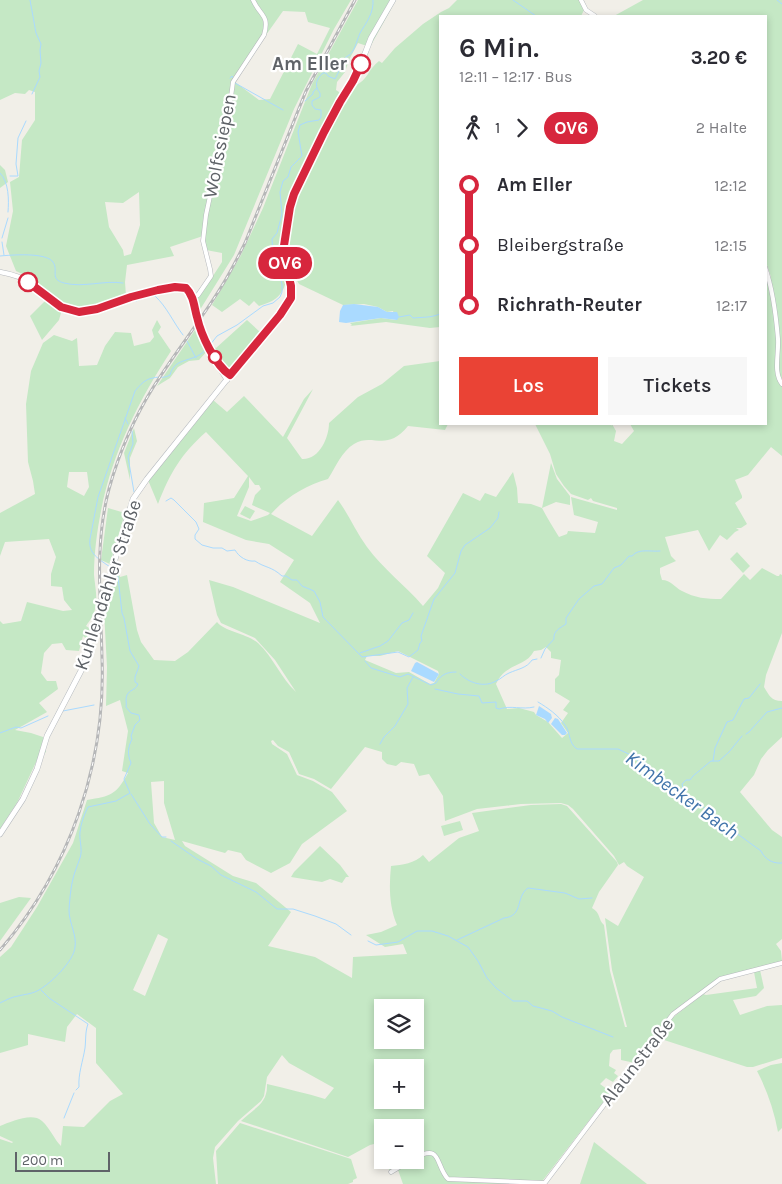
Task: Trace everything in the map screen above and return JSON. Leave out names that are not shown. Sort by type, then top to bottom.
[{"type":"main road","name":"Kuhlendahler Straße","points":[[0,834],[23,799],[39,764],[45,739],[82,671],[130,507],[136,494],[288,304],[292,291],[284,259],[283,246],[294,194],[340,102],[357,74],[371,38],[394,0]]},
{"type":"street","name":"Wolfssiepen","points":[[192,297],[198,295],[211,276],[203,241],[206,215],[231,97],[232,84],[264,35],[267,26],[266,20],[254,0]]},
{"type":"street","points":[[581,0],[586,10],[594,15]]},
{"type":"street","points":[[0,272],[11,274],[26,281],[61,307],[74,312],[97,309],[137,295],[175,287],[186,288],[192,297],[199,326],[205,339],[212,353],[229,377]]},
{"type":"street","points":[[767,273],[771,285],[778,342],[777,375],[782,384]]},
{"type":"street","name":"Alaunstraße","points":[[424,1153],[433,1153],[437,1156],[448,1179],[544,1183],[674,1014],[720,979],[782,963]]},
{"type":"street","points":[[391,1172],[396,1169]]},
{"type":"green space","points":[[0,0],[351,0],[334,29],[294,109],[234,255],[198,313],[196,298],[202,293],[222,262],[222,253],[206,250],[204,241],[207,216],[233,100],[235,82],[259,100],[270,99],[298,44],[317,54],[330,28],[308,22],[305,12],[283,11],[266,35],[266,31],[263,33],[232,83],[203,236],[170,247],[174,256],[127,265],[126,296],[92,308],[79,309],[63,304],[33,279],[16,271],[6,246],[13,211],[10,182],[19,177],[22,140],[35,120],[35,92],[29,90],[25,94],[15,93],[0,100]],"holes":[[[139,192],[140,225],[131,254],[124,256],[123,250],[109,227],[105,202],[123,203]]]},
{"type":"green space","points":[[358,0],[396,0],[370,47],[358,43],[345,72],[337,82],[336,90],[342,94],[352,82],[356,85],[360,83],[379,61],[382,63],[395,48],[423,24],[449,8],[457,0],[580,0],[584,10],[582,15],[439,15],[439,327],[430,328],[386,322],[350,326],[352,325],[350,323],[381,318],[396,320],[393,311],[387,312],[378,307],[364,304],[343,305],[299,284],[296,279],[291,277],[287,279],[278,297],[259,306],[254,301],[249,306],[240,299],[222,312],[212,305],[240,257],[263,208],[312,84]]},
{"type":"green space","points":[[643,0],[782,0],[782,456],[771,447],[748,475],[735,480],[742,498],[735,503],[747,524],[741,528],[736,528],[739,530],[727,540],[720,535],[709,551],[698,530],[665,537],[671,556],[676,561],[660,568],[660,573],[662,580],[670,582],[691,595],[716,599],[721,599],[744,574],[750,580],[762,568],[777,576],[782,575],[782,633],[766,675],[764,687],[773,699],[782,701],[782,737],[761,759],[754,775],[740,792],[772,830],[782,837],[782,939],[776,944],[781,951],[782,961],[720,978],[679,1007],[635,1063],[621,1060],[621,1049],[613,1050],[610,1054],[609,1066],[616,1070],[614,1073],[618,1076],[613,1082],[606,1078],[600,1084],[611,1092],[540,1184],[403,1184],[398,1169],[424,1169],[424,1119],[374,1119],[374,1144],[348,1157],[241,1121],[263,1101],[267,1091],[267,1084],[325,1099],[334,1088],[289,1063],[282,1055],[267,1077],[264,1096],[261,1101],[238,1121],[215,1147],[213,1158],[216,1184],[0,1184],[0,1139],[13,1142],[0,1136],[0,1126],[21,1119],[38,1118],[45,1124],[61,1146],[63,1126],[84,1127],[110,1101],[123,1094],[96,1063],[96,1028],[77,1014],[67,1027],[65,1042],[28,1034],[28,1045],[0,1053],[0,957],[11,947],[37,907],[73,843],[87,800],[107,796],[112,793],[120,786],[128,773],[122,771],[128,731],[120,700],[106,706],[107,667],[104,611],[117,569],[120,577],[127,575],[137,630],[141,642],[154,660],[175,661],[188,652],[217,622],[225,628],[258,643],[296,692],[275,660],[255,638],[221,623],[217,615],[209,580],[233,587],[320,623],[310,603],[280,582],[294,560],[269,544],[246,540],[203,522],[204,503],[234,498],[248,476],[206,432],[177,465],[158,504],[148,480],[213,400],[227,412],[244,396],[283,437],[304,399],[313,389],[287,438],[302,459],[308,458],[313,456],[322,447],[329,429],[329,423],[358,397],[382,384],[404,366],[439,361],[439,425],[448,425],[445,430],[408,426],[393,439],[367,440],[354,444],[342,455],[328,479],[297,492],[271,514],[312,536],[338,500],[373,555],[423,606],[438,588],[445,573],[427,556],[463,493],[480,501],[485,493],[496,497],[513,472],[518,503],[531,504],[542,508],[559,537],[567,534],[568,531],[595,533],[598,522],[574,515],[571,497],[617,510],[617,508],[593,501],[591,498],[588,500],[571,494],[556,474],[550,454],[536,425],[613,425],[616,431],[614,441],[622,444],[634,431],[631,425],[767,425],[767,277],[768,279],[771,277],[767,265],[767,15],[616,15]],"holes":[[[249,477],[261,489],[255,495],[252,505],[270,513],[251,521],[237,516],[249,487]],[[546,647],[551,652],[551,658],[561,660],[559,675],[555,679],[555,692],[570,701],[563,710],[568,713],[561,723],[568,733],[562,738],[548,722],[534,712],[519,708],[507,709],[496,684],[500,677],[510,668],[526,660],[534,651]],[[398,651],[438,671],[439,674],[434,683],[430,684],[409,672],[396,673],[365,660],[367,656],[380,656]],[[273,740],[278,746],[289,752],[299,774],[314,779],[331,789],[365,747],[382,752],[382,759],[387,764],[396,766],[401,762],[414,764],[419,776],[429,774],[443,796],[445,821],[477,809],[521,804],[561,803],[568,805],[573,809],[614,856],[619,865],[624,862],[644,877],[618,926],[605,918],[612,970],[627,1027],[625,1027],[610,971],[604,925],[597,912],[592,908],[599,892],[618,865],[567,806],[561,804],[531,805],[472,813],[479,831],[459,838],[429,862],[423,855],[412,862],[391,866],[390,896],[392,911],[397,925],[381,932],[366,935],[385,947],[403,944],[407,954],[353,957],[352,978],[315,957],[268,946],[291,912],[256,883],[233,876],[185,846],[182,841],[225,853],[228,850],[241,853],[246,860],[271,873],[290,863],[302,844],[347,811],[332,792],[313,781],[297,775],[287,754],[272,744],[271,741]],[[164,781],[164,803],[175,840],[162,837],[154,823],[151,782]],[[158,934],[168,939],[145,996],[133,990]]]},
{"type":"green space","points":[[0,165],[5,170],[8,182],[0,188]]},
{"type":"green space","points":[[47,299],[55,307],[62,309],[59,320],[42,340],[30,316]]},
{"type":"green space","points":[[157,320],[161,327],[158,332],[171,351],[138,408],[112,468],[106,489],[95,551],[96,605],[93,616],[86,626],[91,629],[87,639],[83,636],[79,651],[66,650],[62,643],[52,644],[44,653],[41,673],[47,681],[56,681],[58,689],[39,703],[47,712],[15,730],[43,737],[46,752],[37,760],[18,801],[0,829],[0,621],[3,624],[21,621],[27,602],[63,611],[72,610],[64,600],[62,587],[51,586],[51,574],[56,557],[49,539],[5,542],[0,556],[0,513],[35,494],[28,462],[26,404],[31,371],[43,343],[54,335],[72,341],[77,338],[79,366],[97,365],[105,346],[115,332],[131,333],[134,346],[150,342],[154,337],[152,330]],"holes":[[[69,472],[87,472],[89,487],[84,496],[67,487]]]},
{"type":"green space","points":[[247,320],[261,333],[231,370],[227,369],[212,345],[216,348]]},
{"type":"green space","points":[[197,327],[208,350],[199,360],[189,361],[178,367],[170,378],[157,386]]},
{"type":"green space","points":[[134,428],[137,441],[130,458],[130,480],[124,453]]},
{"type":"green space","points":[[551,463],[557,479],[570,496],[570,505],[556,502],[542,508]]},
{"type":"green space","points":[[245,506],[255,511],[250,519],[240,514]]},
{"type":"green space","points":[[108,508],[125,513],[110,564],[101,560]]},
{"type":"green space","points":[[737,552],[750,566],[743,573],[730,559]]},
{"type":"green space","points":[[460,821],[463,830],[444,836],[441,826]]},
{"type":"green space","points":[[320,846],[340,865],[349,877],[346,877],[342,883],[330,879],[322,882],[291,877]]},
{"type":"green space","points":[[19,897],[31,898],[0,941],[0,903]]},
{"type":"green space","points":[[760,970],[764,988],[756,996],[733,1000],[740,1015],[767,1006],[782,1005],[782,1058],[747,1067],[661,1039],[669,1028],[671,1019],[703,994],[757,988],[754,972]]},
{"type":"green space","points":[[782,1063],[782,1128],[778,1132],[770,1100],[757,1071]]},
{"type":"green space","points":[[240,1123],[351,1159],[357,1178],[348,1184],[218,1184],[216,1151]]},
{"type":"green space","points":[[594,1142],[647,1184],[580,1184]]},
{"type":"water","points":[[354,304],[378,307],[387,312],[397,312],[399,317],[397,320],[381,318],[346,323],[339,322],[340,311],[343,305]]},
{"type":"water","points":[[417,662],[439,674],[434,682],[411,671]]},
{"type":"water","points":[[539,706],[551,714],[552,718],[548,723],[545,719],[536,715]]},
{"type":"water","points":[[555,718],[558,719],[567,733],[565,735],[562,735],[551,724]]},
{"type":"waterway","points":[[30,0],[36,33],[41,44],[40,77],[32,94]]},
{"type":"waterway","points":[[210,345],[217,336],[280,297],[282,284],[273,254],[272,239],[277,233],[282,214],[280,192],[283,181],[288,177],[291,167],[302,156],[298,132],[300,125],[319,120],[321,117],[321,110],[315,109],[312,105],[312,101],[320,97],[316,85],[317,80],[323,73],[335,79],[346,57],[353,50],[369,18],[373,0]]},
{"type":"waterway","points":[[513,0],[535,15]]},
{"type":"waterway","points":[[777,0],[782,4]]},
{"type":"waterway","points":[[230,78],[232,76],[233,78]]},
{"type":"waterway","points":[[235,83],[283,110]]},
{"type":"waterway","points":[[305,101],[317,88]]},
{"type":"waterway","points":[[10,176],[18,176],[16,164],[18,138],[26,121]]},
{"type":"waterway","points":[[0,173],[7,186],[8,212]]},
{"type":"waterway","points":[[2,238],[8,218]]},
{"type":"waterway","points":[[2,242],[4,255]]},
{"type":"waterway","points":[[0,256],[36,255],[49,259],[55,265],[57,279],[64,283],[79,285],[108,282],[123,283]]},
{"type":"waterway","points":[[133,299],[136,301],[149,296],[155,296],[183,335]]},
{"type":"waterway","points":[[399,317],[410,315],[413,318],[439,314]]},
{"type":"waterway","points":[[187,341],[196,358]]},
{"type":"waterway","points":[[110,567],[98,559],[91,549],[90,539],[98,497],[135,391],[148,380],[170,375],[176,365],[197,356],[207,348]]},
{"type":"waterway","points":[[125,418],[128,424]]},
{"type":"waterway","points":[[132,431],[133,444],[128,457],[134,492]]},
{"type":"waterway","name":"Kimbecker Bach","points":[[166,501],[171,498],[174,500],[196,522],[199,529],[195,539],[202,545],[222,548],[227,551],[235,550],[243,559],[255,561],[275,570],[282,576],[297,580],[302,586],[314,591],[320,602],[323,617],[362,657],[398,652],[409,657],[418,650],[434,599],[455,573],[461,551],[465,545],[490,528],[498,518],[499,512]]},
{"type":"waterway","points":[[541,658],[545,649],[554,639],[556,632],[566,624],[566,618],[579,599],[594,586],[602,584],[614,568],[621,565],[629,556],[641,551],[660,551]]},
{"type":"waterway","points":[[0,1003],[39,990],[50,982],[71,959],[74,953],[75,942],[69,910],[73,879],[81,855],[80,832],[84,816],[88,807],[116,801],[130,793],[124,779],[131,763],[128,751],[132,739],[131,736],[135,725],[140,720],[139,715],[131,713],[126,707],[126,698],[128,693],[136,688],[138,684],[135,682],[135,677],[139,666],[130,651],[122,613],[118,577],[113,569]]},
{"type":"waterway","points":[[360,653],[388,641],[402,623],[409,620],[413,613]]},
{"type":"waterway","points":[[460,674],[477,684],[487,684],[525,667],[532,660],[537,659]]},
{"type":"waterway","name":"Kimbecker Bach","points":[[365,661],[371,668],[400,677],[408,674],[431,685],[436,683],[444,674],[456,672]]},
{"type":"waterway","points":[[380,744],[395,726],[408,704],[407,688],[413,677]]},
{"type":"waterway","points":[[713,761],[715,748],[727,722],[733,720],[744,699],[749,698],[760,684]]},
{"type":"waterway","name":"Kimbecker Bach","points":[[435,689],[479,696],[482,703],[496,702],[496,708],[499,709],[534,707]]},
{"type":"waterway","name":"Kimbecker Bach","points":[[538,702],[562,721],[567,728],[572,744],[577,749],[618,749],[633,756],[645,768],[667,784],[672,784],[680,792],[695,799],[728,830],[739,835],[761,851],[767,859],[776,863],[782,863]]},
{"type":"waterway","points":[[63,711],[94,705]]},
{"type":"waterway","points":[[746,734],[767,712],[782,708]]},
{"type":"waterway","points":[[0,733],[16,727],[21,728],[48,716]]},
{"type":"waterway","points":[[678,790],[683,788],[682,784],[686,780],[690,780],[711,761],[719,761],[742,736]]},
{"type":"waterway","points":[[131,794],[150,824],[162,837],[166,837]]},
{"type":"waterway","points":[[171,841],[211,866],[221,875],[256,892],[277,909],[293,909],[315,916],[336,924],[351,935]]},
{"type":"waterway","points":[[457,940],[510,917],[517,910],[522,896],[528,888],[565,893],[579,899],[592,898]]},
{"type":"waterway","points":[[368,941],[376,945],[398,942],[417,931],[432,931],[448,936],[468,947],[487,978],[496,988],[513,1001],[527,1001],[533,1006],[552,1011],[562,1017],[613,1037]]},
{"type":"waterway","points":[[41,990],[49,998],[88,1024],[79,1087],[76,1090]]},
{"type":"waterway","points":[[64,1118],[74,1093]]},
{"type":"railway","points":[[0,950],[25,919],[46,885],[64,850],[79,813],[90,776],[98,737],[102,698],[101,531],[104,510],[117,462],[134,423],[154,386],[215,297],[237,259],[306,91],[355,0]]},
{"type":"bus line","name":"OV6","points":[[28,282],[61,307],[74,312],[97,309],[158,290],[175,287],[186,288],[192,297],[199,326],[208,346],[223,369],[230,375],[280,315],[291,298],[292,291],[283,252],[290,207],[294,194],[324,132],[361,64]]},
{"type":"place","name":"Am Eller","points":[[361,64]]}]
